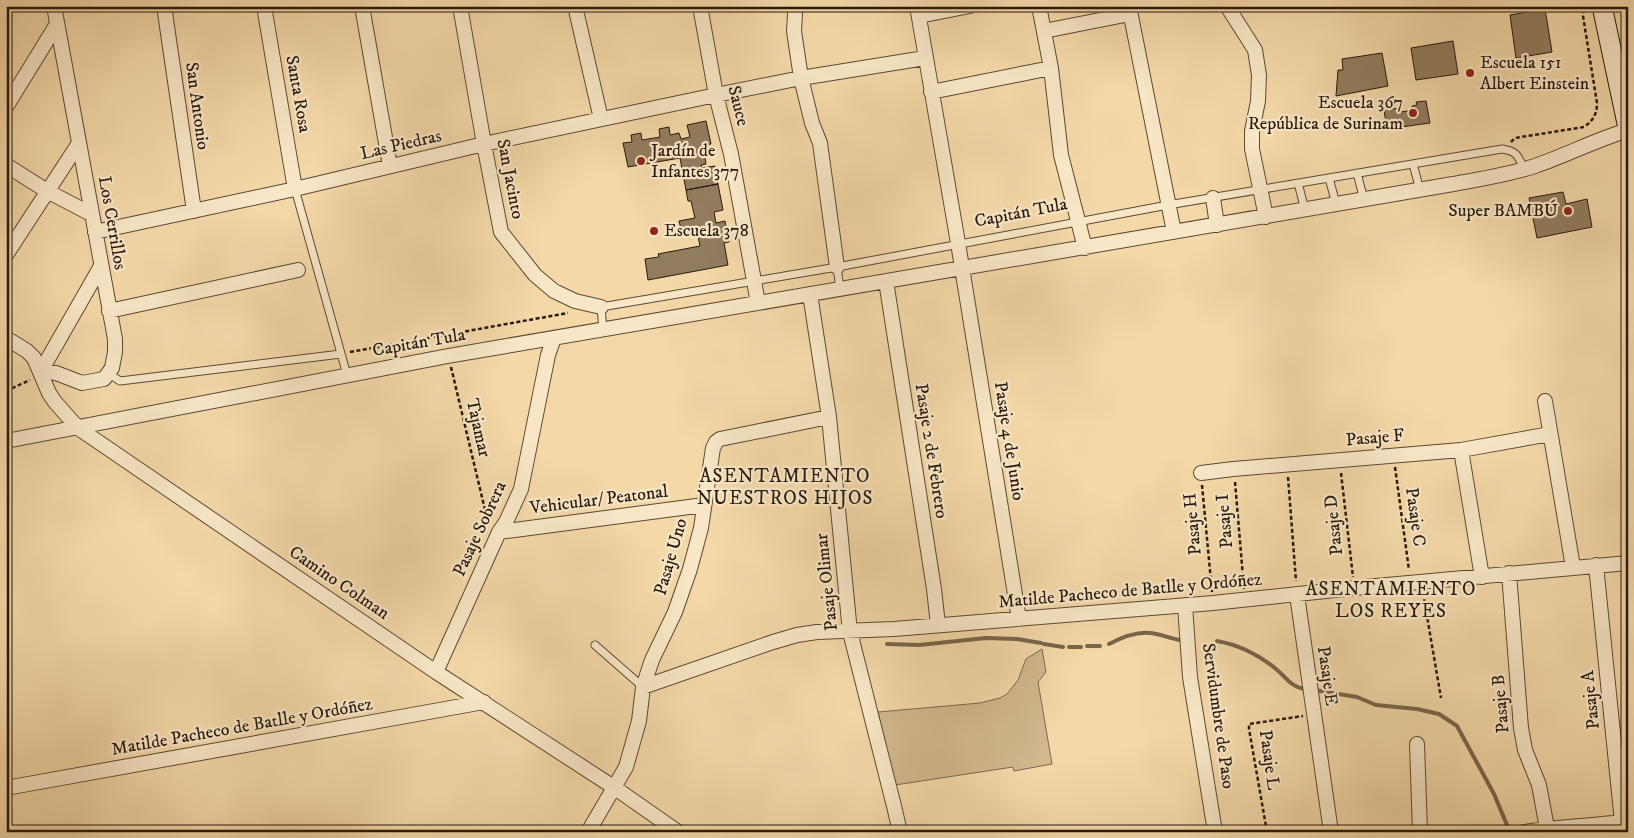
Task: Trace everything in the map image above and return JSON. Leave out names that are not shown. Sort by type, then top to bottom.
[{"type":"main road","points":[[1602,6],[1628,129]]},
{"type":"street","name":"Los Cerrillos","points":[[54,6],[115,338],[112,368],[108,373]]},
{"type":"street","name":"San Antonio","points":[[164,6],[194,211]]},
{"type":"street","name":"Santa Rosa","points":[[264,6],[295,189]]},
{"type":"street","points":[[362,6],[390,166]]},
{"type":"street","name":"San Jacinto","points":[[460,6],[501,232],[535,275],[554,291],[575,302],[601,307]]},
{"type":"street","points":[[575,6],[601,119]]},
{"type":"street","name":"Sauce","points":[[700,6],[716,95],[731,154],[758,303]]},
{"type":"street","points":[[794,6],[794,31],[812,123],[820,143],[837,267]]},
{"type":"street","points":[[918,11],[970,6]]},
{"type":"street","points":[[1040,6],[1051,68],[1062,155],[1085,248]]},
{"type":"street","points":[[1227,6],[1255,50],[1259,76],[1258,101],[1252,131],[1252,149],[1266,217]]},
{"type":"street","points":[[1044,31],[1129,10],[1174,232]]},
{"type":"street","name":"Pasaje 4 de Junio","points":[[918,11],[1019,619]]},
{"type":"street","points":[[6,107],[57,24]]},
{"type":"street","points":[[716,95],[802,78],[925,58]]},
{"type":"street","points":[[931,92],[1051,68]]},
{"type":"street","name":"Las Piedras","points":[[95,232],[295,189],[484,144],[716,95]]},
{"type":"street","name":"Capitán Tula","points":[[6,441],[448,356],[1420,190],[1524,169],[1628,129]]},
{"type":"street","points":[[6,255],[78,143]]},
{"type":"street","points":[[6,165],[47,191],[91,214]]},
{"type":"street","points":[[1213,198],[1218,225]]},
{"type":"street","points":[[101,266],[41,371],[56,373],[82,383],[104,379],[108,373]]},
{"type":"street","points":[[109,311],[298,270]]},
{"type":"street","name":"Pasaje 2 de Febrero","points":[[886,282],[934,589],[938,626]]},
{"type":"street","name":"Pasaje Olimar","points":[[810,294],[829,417],[850,632],[900,832]]},
{"type":"street","name":"Camino Colman","points":[[6,338],[27,351],[34,358],[49,393],[78,428],[436,672],[615,788],[678,832]]},
{"type":"street","name":"Pasaje Sobrera","points":[[436,672],[521,489],[548,355],[554,338]]},
{"type":"street","points":[[1545,400],[1573,567]]},
{"type":"street","name":"Pasaje Uno","points":[[588,832],[626,767],[639,721],[643,687],[652,660],[675,612],[690,569],[701,528],[713,448],[716,442],[720,439],[829,417]]},
{"type":"street","name":"Pasaje F","points":[[1201,473],[1462,450],[1550,434]]},
{"type":"street","points":[[1462,450],[1482,577]]},
{"type":"street","name":"Vehicular/ Peatonal","points":[[503,527],[704,505]]},
{"type":"street","name":"Matilde Pacheco de Batlle y Ordóñez","points":[[643,687],[797,635],[817,632],[850,632],[938,626],[1213,603],[1628,563]]},
{"type":"street","name":"Pasaje A","points":[[1596,565],[1623,827]]},
{"type":"street","name":"Pasaje B","points":[[1508,574],[1522,738],[1539,785],[1547,828]]},
{"type":"street","name":"Pasaje E","points":[[1297,595],[1331,832]]},
{"type":"street","name":"Servidumbre de Paso","points":[[1185,605],[1190,677],[1215,832]]},
{"type":"street","name":"Matilde Pacheco de Batlle y Ordóñez","points":[[6,788],[484,702]]},
{"type":"street","points":[[1417,744],[1420,832]]},
{"type":"street","points":[[1525,832],[1547,828],[1623,827]]},
{"type":"lane","points":[[1502,149],[1511,150],[1518,156],[1524,169]]},
{"type":"lane","name":"Capitán Tula","points":[[601,307],[837,267],[1168,205],[1502,149]]},
{"type":"lane","points":[[1413,164],[1420,190]]},
{"type":"lane","points":[[1357,173],[1364,200]]},
{"type":"lane","points":[[1329,178],[1336,205]]},
{"type":"lane","points":[[1298,183],[1305,210]]},
{"type":"lane","points":[[295,189],[347,375]]},
{"type":"lane","points":[[837,267],[840,289]]},
{"type":"lane","points":[[601,307],[604,330]]},
{"type":"lane","points":[[108,373],[120,381],[341,354]]},
{"type":"lane","points":[[595,645],[643,687]]},
{"type":"path","points":[[1502,149],[1515,138],[1584,127],[1595,116],[1597,103],[1583,16],[1584,6]]},
{"type":"path","points":[[341,354],[572,312]]},
{"type":"path","name":"Tajamar","points":[[448,356],[486,514],[503,527]]},
{"type":"path","points":[[6,391],[35,377],[41,371]]},
{"type":"path","name":"Pasaje C","points":[[1393,455],[1416,582],[1441,698]]},
{"type":"path","name":"Pasaje D","points":[[1340,460],[1354,588]]},
{"type":"path","points":[[1287,465],[1297,595]]},
{"type":"path","name":"Pasaje I","points":[[1233,469],[1245,600]]},
{"type":"path","name":"Pasaje H","points":[[1201,473],[1213,603]]},
{"type":"path","name":"Pasaje L","points":[[1267,832],[1249,724],[1313,715]]},
{"type":"shaded area","points":[[1042,649],[1046,672],[1038,682],[1052,764],[1014,771],[1013,767],[895,785],[878,712],[980,703],[1000,698],[1007,694],[1018,680],[1026,659]]},
{"type":"building","points":[[1545,9],[1552,52],[1516,58],[1510,15]]},
{"type":"building","points":[[1453,41],[1458,74],[1416,80],[1411,48]]},
{"type":"building","points":[[1382,53],[1388,86],[1336,96],[1338,70],[1343,70],[1342,59]]},
{"type":"building","points":[[1426,101],[1430,123],[1387,129],[1384,110],[1400,108],[1401,112],[1413,110],[1412,106],[1417,105],[1416,102]]},
{"type":"building","points":[[706,121],[711,144],[703,145],[706,164],[701,165],[702,168],[715,166],[718,184],[686,190],[680,158],[628,167],[623,143],[632,142],[631,135],[641,133],[642,140],[660,137],[659,129],[669,127],[670,135],[679,133],[681,139],[690,137],[687,125]]},
{"type":"building","points":[[718,184],[723,210],[714,212],[716,223],[725,221],[729,242],[724,243],[728,265],[648,280],[645,259],[659,257],[658,254],[700,246],[696,226],[681,229],[679,221],[695,218],[686,190]]},
{"type":"building","points":[[1563,192],[1566,204],[1587,199],[1592,227],[1537,238],[1529,198]]},
{"type":"waterway","points":[[1109,644],[1124,637],[1140,633],[1179,640]]},
{"type":"waterway","points":[[887,644],[919,645],[986,638],[1017,639],[1041,643]]},
{"type":"waterway","points":[[1217,641],[1233,645],[1256,655],[1276,669],[1292,684],[1304,689]]},
{"type":"waterway","points":[[1044,644],[1063,647]]},
{"type":"waterway","points":[[1087,646],[1100,646]]},
{"type":"waterway","points":[[1069,647],[1081,647]]},
{"type":"waterway","points":[[1314,690],[1357,697],[1376,705],[1417,709],[1439,714],[1457,726],[1494,794],[1507,825]]},
{"type":"place","name":"Escuela 151 Albert Einstein","points":[[1470,73]]},
{"type":"place","name":"Escuela 367 República de Surinam","points":[[1413,113]]},
{"type":"place","name":"Jardín de Infantes 377","points":[[641,161]]},
{"type":"place","name":"Super BAMBÚ","points":[[1568,211]]},
{"type":"place","name":"Escuela 378","points":[[654,231]]},
{"type":"district","name":"ASENTAMIENTO NUESTROS HIJOS","points":[[785,487]]},
{"type":"district","name":"ASENTAMIENTO LOS REYES","points":[[1391,600]]}]
